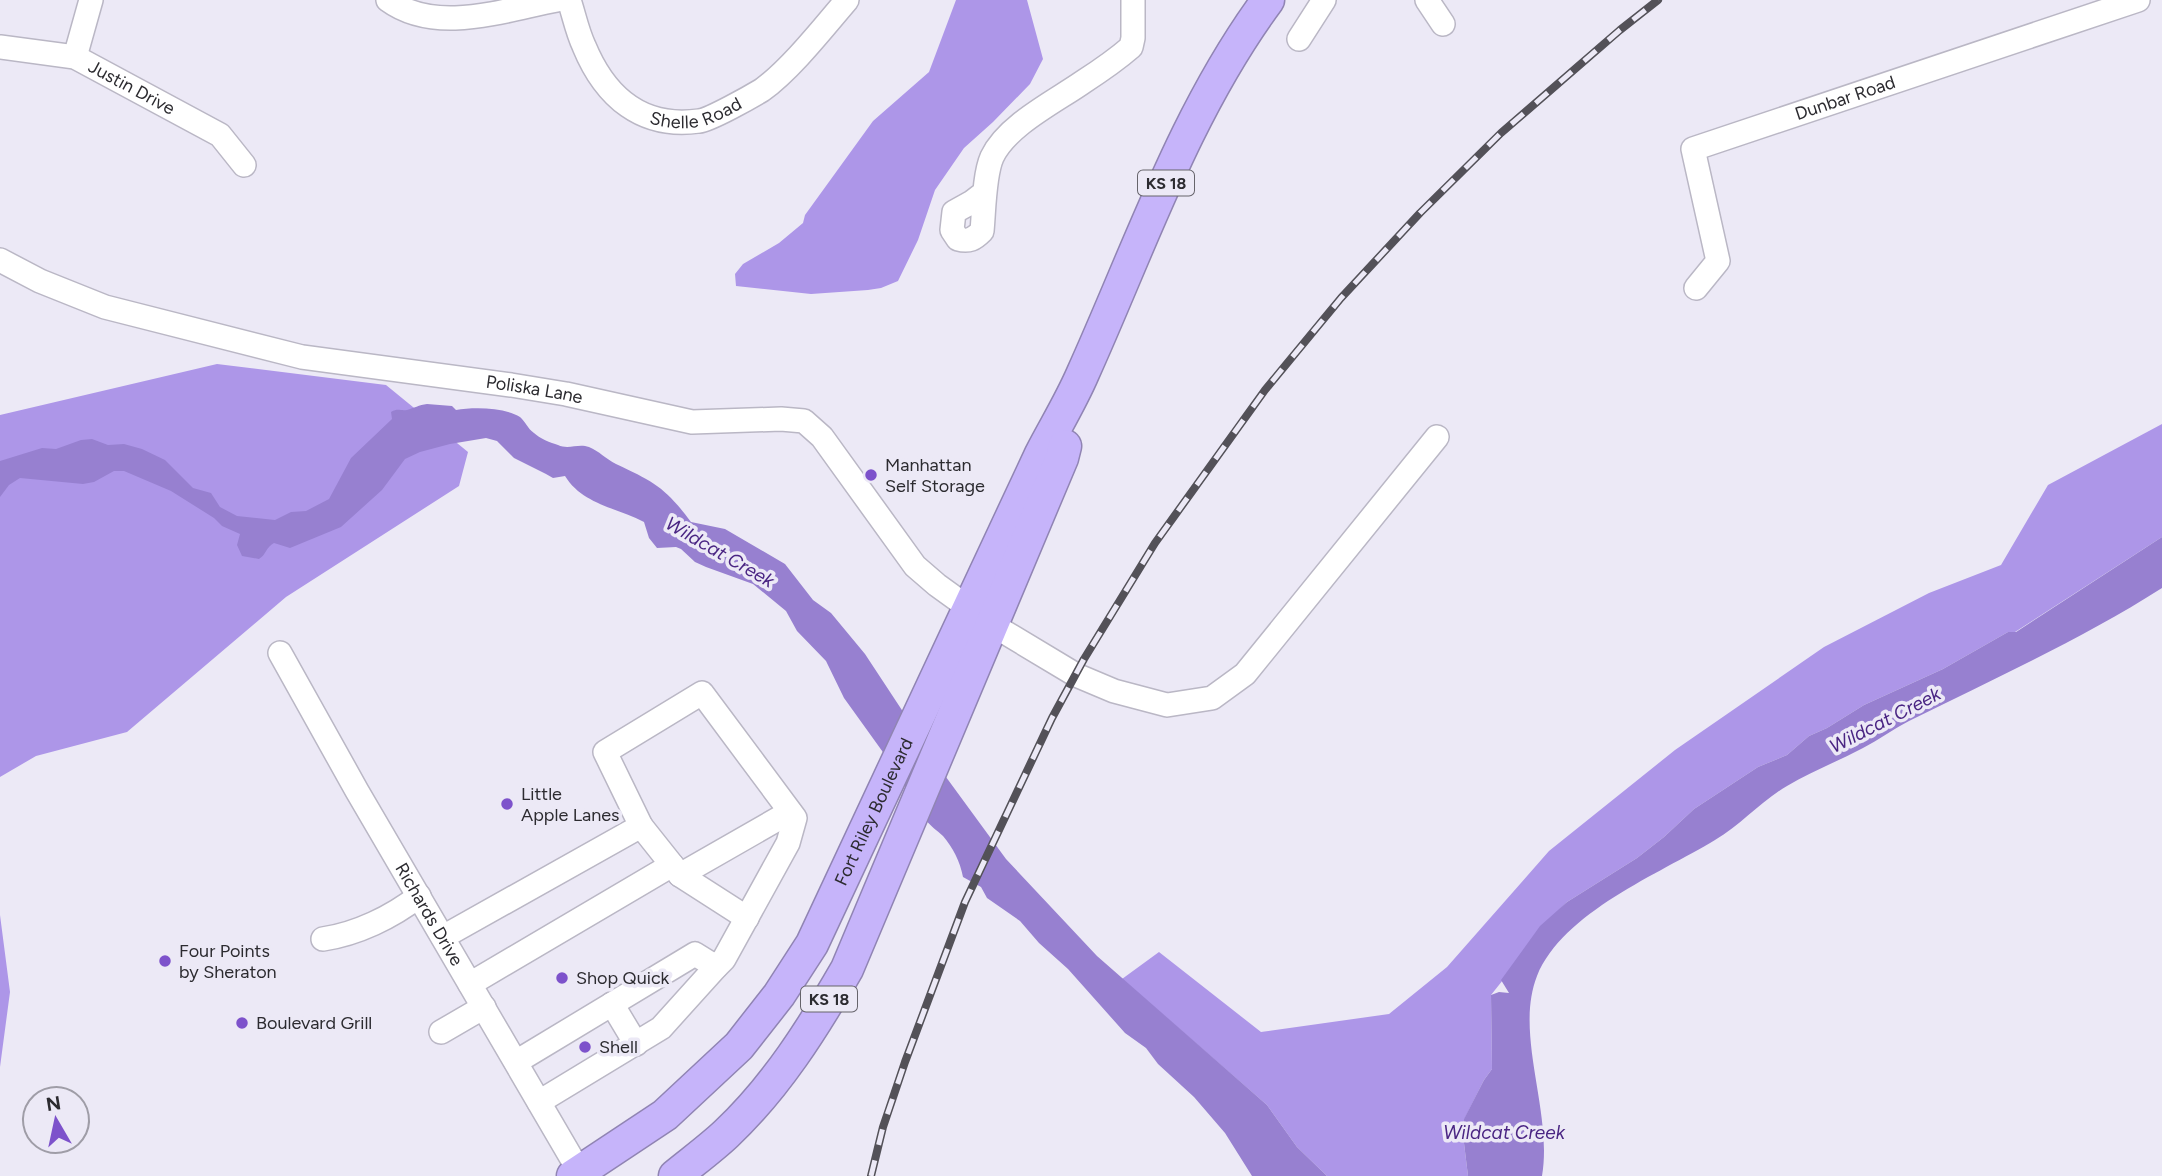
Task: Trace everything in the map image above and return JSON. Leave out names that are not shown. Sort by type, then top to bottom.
[{"type":"highway","name":"Fort Riley Boulevard","points":[[578,1175],[665,1115],[738,1046],[779,995],[813,944],[930,692],[980,616],[1062,458],[1082,376],[1203,103],[1238,41],[1268,0]]},
{"type":"highway","name":"Fort Riley Boulevard","points":[[676,1176],[726,1134],[772,1084],[811,1031],[847,969],[951,721],[980,616]]},
{"type":"highway","points":[[696,1176],[726,1134]]},
{"type":"street","points":[[75,57],[90,0]]},
{"type":"street","points":[[388,0],[416,15],[462,18],[557,0]]},
{"type":"street","name":"Shelle Road","points":[[569,0],[584,47],[603,81],[629,108],[662,121],[702,121],[762,89],[804,49],[847,0]]},
{"type":"street","points":[[985,192],[992,157],[1006,139],[1029,117],[1131,47],[1133,0]]},
{"type":"street","points":[[1299,39],[1324,0]]},
{"type":"street","points":[[1427,0],[1443,24]]},
{"type":"street","name":"Dunbar Road","points":[[1696,288],[1718,261],[1693,149],[2138,0]]},
{"type":"street","name":"Justin Drive","points":[[0,47],[75,57],[220,135],[244,165]]},
{"type":"street","name":"Poliska Lane","points":[[0,260],[40,282],[105,307],[302,357],[511,384],[692,422],[780,419],[804,421],[822,437],[915,566],[980,616]]},
{"type":"street","points":[[980,616],[1076,675],[1114,691],[1167,705],[1212,698],[1245,674],[1437,437]]},
{"type":"street","name":"Richards Drive","points":[[280,653],[539,1102],[578,1175]]},
{"type":"street","points":[[539,1102],[661,1028],[724,959],[747,918],[788,843],[795,818],[702,693],[605,752],[641,826],[676,870],[747,918]]},
{"type":"street","points":[[470,984],[676,870],[790,812]]},
{"type":"street","points":[[443,937],[641,826]]},
{"type":"street","points":[[323,939],[346,936],[405,907],[419,897]]},
{"type":"street","points":[[516,1062],[695,954],[716,967]]},
{"type":"street","points":[[612,1004],[636,1044]]},
{"type":"street","points":[[440,1032],[484,1007]]},
{"type":"shaded area","points":[[956,0],[1027,0],[1043,59],[1030,84],[964,148],[935,190],[918,240],[898,281],[868,290],[811,294],[736,286],[735,274],[743,264],[779,243],[803,223],[805,215],[873,121],[929,72]]},
{"type":"shaded area","points":[[217,364],[386,385],[468,452],[459,486],[286,597],[127,732],[36,756],[0,777],[0,415]]},
{"type":"shaded area","points":[[2162,424],[2162,537],[2015,632],[2008,632],[1943,669],[1864,705],[1809,736],[1787,755],[1758,767],[1694,809],[1637,858],[1567,902],[1557,912],[1491,995],[1492,1069],[1464,1120],[1468,1176],[1327,1176],[1297,1147],[1267,1105],[1122,979],[1159,952],[1261,1032],[1389,1014],[1447,967],[1549,851],[1675,750],[1824,647],[1929,593],[2001,565],[2048,485]]},
{"type":"shaded area","points":[[0,915],[10,992],[0,1067]]},
{"type":"water","points":[[427,404],[452,406],[456,410],[480,408],[506,411],[520,417],[532,431],[549,442],[570,447],[589,447],[658,487],[691,522],[725,529],[785,564],[813,600],[831,613],[865,654],[946,777],[1006,859],[1097,956],[1267,1105],[1297,1147],[1327,1176],[1252,1176],[1225,1133],[1194,1097],[1158,1064],[1146,1048],[1125,1033],[1068,969],[1039,943],[1020,921],[987,898],[981,887],[963,877],[950,845],[926,820],[885,755],[844,698],[826,661],[797,631],[786,611],[753,584],[695,562],[676,547],[657,548],[649,538],[644,522],[590,499],[565,476],[553,478],[514,458],[497,441],[486,438],[450,444],[405,459],[382,490],[341,527],[290,548],[274,543],[259,559],[242,556],[237,545],[240,534],[222,526],[171,491],[124,471],[114,471],[94,482],[83,484],[20,478],[9,485],[0,497],[0,461],[42,448],[56,449],[92,439],[108,445],[124,444],[142,449],[165,460],[193,488],[211,493],[220,507],[237,516],[275,520],[291,512],[306,511],[329,499],[351,458],[392,419],[391,412]]},
{"type":"water","name":"Wildcat Creek","points":[[2162,537],[2162,588],[2069,641],[1787,786],[1724,834],[1615,897],[1568,933],[1550,953],[1537,976],[1531,999],[1531,1048],[1543,1126],[1542,1176],[1468,1176],[1463,1135],[1464,1119],[1492,1069],[1491,995],[1509,993],[1501,980],[1540,926],[1567,902],[1637,858],[1694,809],[1758,767],[1787,755],[1809,736],[1864,705],[1943,669],[2008,632],[2016,632]]},
{"type":"railway","points":[[871,1176],[883,1127],[905,1062],[965,902],[1052,718],[1084,659],[1155,543],[1265,390],[1341,298],[1420,213],[1501,133],[1658,0]]},
{"type":"place","name":"Manhattan Self Storage","points":[[871,475]]},
{"type":"place","name":"Little Apple Lanes","points":[[507,804]]},
{"type":"place","name":"Four Points by Sheraton","points":[[165,961]]},
{"type":"place","name":"Shop Quick","points":[[562,978]]},
{"type":"place","name":"Boulevard Grill","points":[[242,1023]]},
{"type":"place","name":"Shell","points":[[585,1047]]}]
